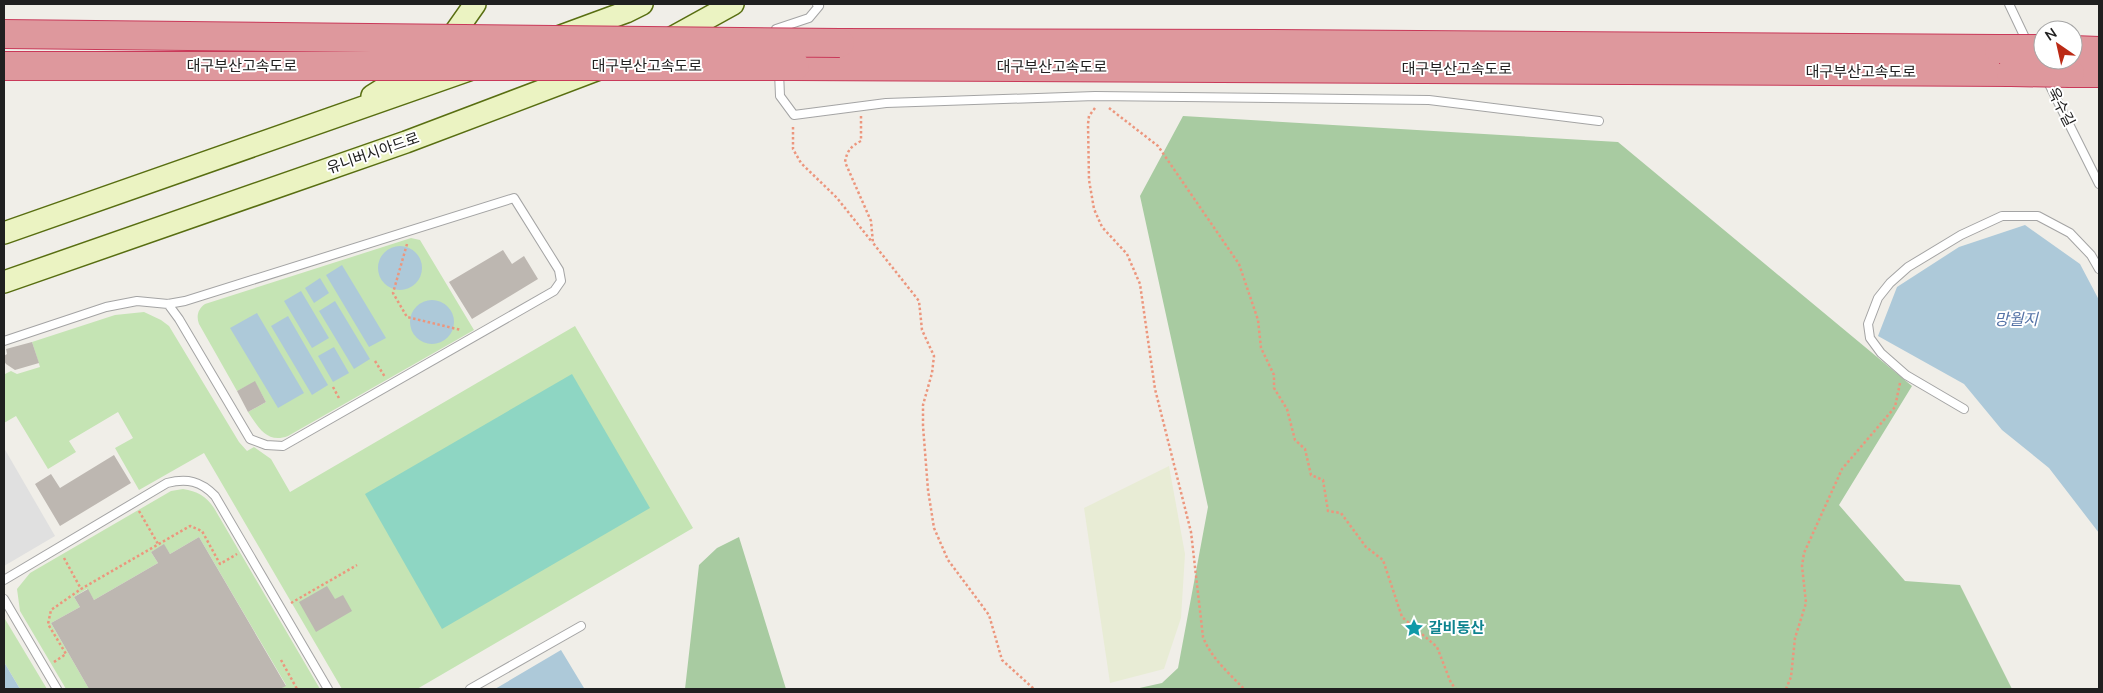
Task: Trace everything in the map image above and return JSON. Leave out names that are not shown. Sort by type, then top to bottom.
[{"type":"highway","name":"대구부산고속도로","points":[[4,34],[840,43],[1274,56]]},
{"type":"highway","name":"대구부산고속도로","points":[[2083,57],[2099,50]]},
{"type":"highway","name":"대구부산고속도로","points":[[2005,60],[2033,52]]},
{"type":"highway","name":"대구부산고속도로","points":[[4,66],[784,58],[1274,56],[2033,60]]},
{"type":"highway","name":"대구부산고속도로","points":[[2083,66],[2099,73]]},
{"type":"main road","points":[[342,115],[407,74],[449,41],[475,4]]},
{"type":"main road","points":[[4,233],[125,189],[342,115],[642,4]]},
{"type":"main road","name":"유니버시아드로","points":[[4,282],[406,142],[646,52],[733,4]]},
{"type":"lane","points":[[818,4],[819,6],[809,18],[776,29],[784,58],[780,96],[794,115],[886,103],[1095,96],[1429,100],[1599,121]]},
{"type":"lane","name":"욱수길","points":[[2009,4],[2099,184]]},
{"type":"lane","points":[[4,340],[106,307],[137,301],[168,304],[514,198],[559,270],[561,281],[554,291],[283,446],[266,445],[250,438],[179,319],[168,304]]},
{"type":"lane","points":[[1964,409],[1902,371],[1881,353],[1870,338],[1868,324],[1878,298],[1890,283],[1908,267],[1961,235],[2002,216],[2038,216],[2070,232],[2091,254],[2099,270]]},
{"type":"lane","points":[[4,580],[167,484],[179,480],[193,481],[206,486],[215,496],[328,689]]},
{"type":"lane","points":[[4,599],[57,689]]},
{"type":"lane","points":[[470,689],[581,626]]},
{"type":"path","points":[[1095,96],[1158,146],[1239,264],[1258,320],[1261,348],[1274,375],[1274,388],[1287,409],[1296,440],[1305,449],[1311,475],[1323,480],[1328,511],[1341,513],[1366,547],[1383,560],[1402,617],[1437,647],[1451,683],[1456,689]]},
{"type":"path","points":[[1104,105],[1092,110],[1088,124],[1091,199],[1102,227],[1127,254],[1140,284],[1155,389],[1191,532],[1203,637],[1212,654],[1244,689]]},
{"type":"path","points":[[861,107],[860,141],[853,145],[846,154],[845,162],[871,221],[873,243]]},
{"type":"path","points":[[794,115],[793,149],[801,163],[837,198],[919,301],[922,330],[934,356],[932,373],[923,405],[922,426],[928,490],[934,528],[948,560],[989,615],[1002,660],[1034,689]]},
{"type":"path","points":[[406,247],[393,293],[407,317],[453,328]]},
{"type":"path","points":[[375,361],[390,385]]},
{"type":"path","points":[[1786,689],[1791,677],[1795,638],[1806,603],[1802,566],[1804,553],[1842,469],[1895,406],[1902,371]]},
{"type":"path","points":[[333,387],[346,410]]},
{"type":"path","points":[[134,503],[158,544]]},
{"type":"path","points":[[44,667],[66,654],[48,624],[51,610],[81,589],[158,544],[190,526],[202,531],[220,564],[246,549]]},
{"type":"path","points":[[58,548],[81,589]]},
{"type":"path","points":[[281,609],[357,565]]},
{"type":"path","points":[[280,660],[298,689]]},
{"type":"green space","points":[[1183,116],[1618,142],[1912,386],[1839,505],[1905,581],[1960,585],[2012,689],[1135,689],[1162,683],[1178,668],[1208,507],[1140,196]]},
{"type":"green space","points":[[411,238],[420,240],[474,330],[288,436],[274,438],[264,433],[248,412],[266,402],[255,382],[237,391],[199,324],[199,310],[205,304]]},
{"type":"green space","points":[[144,312],[169,326],[239,442],[247,451],[254,447],[271,459],[290,492],[575,326],[693,528],[417,689],[342,689],[204,453],[139,490],[115,448],[133,438],[118,412],[69,441],[76,452],[48,469],[16,416],[4,423],[5,374],[11,371],[17,374],[40,367],[32,342],[115,315]]},
{"type":"green space","points":[[572,374],[650,508],[442,629],[365,494]]},
{"type":"green space","points":[[1169,466],[1185,554],[1181,618],[1164,669],[1110,683],[1084,508]]},
{"type":"green space","points":[[183,489],[201,495],[214,508],[320,689],[280,689],[286,685],[199,537],[170,554],[164,545],[151,552],[158,563],[94,600],[87,589],[74,597],[80,607],[51,623],[89,689],[66,689],[20,611],[17,589],[30,573],[171,491]]},
{"type":"green space","points":[[739,537],[786,689],[685,689],[699,565],[717,548]]},
{"type":"green space","points":[[4,618],[47,689],[20,689],[4,662]]},
{"type":"shaded area","points":[[4,448],[55,536],[4,566]]},
{"type":"water","name":"망월지","points":[[2025,225],[2080,264],[2099,300],[2099,533],[2049,468],[2002,430],[1964,384],[1878,336],[1897,287],[1959,247]]},
{"type":"water","points":[[400,246],[412,250],[418,256],[422,268],[418,280],[412,286],[400,290],[388,286],[382,280],[378,268],[382,256],[388,250]]},
{"type":"water","points":[[342,265],[386,338],[369,347],[326,275]]},
{"type":"water","points":[[320,278],[329,293],[314,303],[305,288]]},
{"type":"water","points":[[301,291],[329,338],[312,348],[284,301]]},
{"type":"water","points":[[432,300],[444,304],[450,310],[454,322],[450,334],[444,340],[432,344],[420,340],[414,334],[410,322],[414,310],[420,304]]},
{"type":"water","points":[[335,301],[370,359],[354,369],[319,311]]},
{"type":"water","points":[[257,313],[304,393],[278,408],[230,328]]},
{"type":"water","points":[[288,316],[328,385],[312,395],[271,326]]},
{"type":"water","points":[[334,347],[349,373],[333,382],[318,356]]},
{"type":"water","points":[[561,650],[584,688],[495,689]]},
{"type":"water","points":[[4,662],[20,689],[4,689]]},
{"type":"building","points":[[503,250],[512,264],[524,256],[538,279],[472,319],[449,282]]},
{"type":"building","points":[[32,342],[39,363],[15,370],[6,364],[4,356],[7,354],[6,349]]},
{"type":"building","points":[[255,381],[266,402],[248,412],[237,391]]},
{"type":"building","points":[[114,455],[131,483],[60,526],[35,484],[51,474],[60,488]]},
{"type":"building","points":[[199,537],[286,686],[280,689],[89,689],[51,623],[80,607],[74,597],[88,589],[94,600],[158,563],[151,552],[164,544],[170,554]]},
{"type":"building","points":[[327,586],[335,599],[343,595],[352,611],[316,632],[299,602]]},
{"type":"place","name":"갈비동산","points":[[1414,628]]}]
